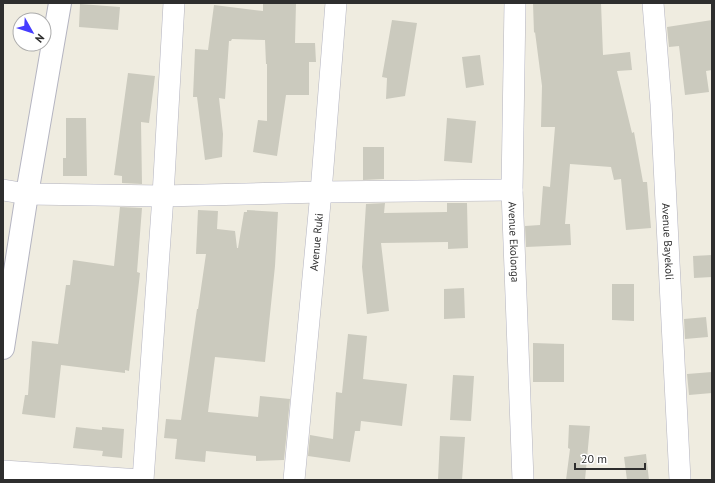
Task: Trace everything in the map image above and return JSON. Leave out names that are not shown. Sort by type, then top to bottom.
[{"type":"street","points":[[3,348],[27,194],[60,3]]},
{"type":"street","points":[[3,471],[142,480],[163,196],[174,3]]},
{"type":"street","name":"Avenue Ruki","points":[[294,480],[321,192],[336,3]]},
{"type":"street","name":"Avenue Ekolonga","points":[[515,3],[512,190],[523,480]]},
{"type":"street","name":"Avenue Bayekoli","points":[[654,3],[661,104],[680,480]]},
{"type":"street","points":[[3,190],[27,194],[163,196],[321,192],[512,190]]},
{"type":"building","points":[[263,3],[296,3],[295,43],[315,43],[316,62],[309,62],[309,95],[286,95],[277,156],[253,152],[258,120],[267,121],[267,64],[265,40],[232,39],[229,41],[225,99],[219,98],[223,134],[222,157],[205,160],[197,97],[193,97],[195,49],[208,50],[214,5],[263,11]]},
{"type":"building","points":[[533,3],[601,3],[603,55],[630,52],[632,70],[617,71],[632,133],[634,132],[643,182],[647,182],[651,228],[626,230],[621,179],[614,180],[611,167],[570,164],[565,224],[570,224],[571,245],[526,247],[525,226],[540,225],[543,186],[550,187],[555,127],[541,127],[542,86],[535,32],[534,33]]},
{"type":"building","points":[[80,4],[120,7],[118,30],[79,27]]},
{"type":"building","points":[[392,20],[417,23],[405,96],[386,99],[387,78],[382,77]]},
{"type":"building","points":[[712,20],[712,70],[706,71],[709,92],[685,95],[679,46],[669,47],[667,27]]},
{"type":"building","points":[[480,55],[484,85],[466,88],[462,57]]},
{"type":"building","points":[[128,73],[155,76],[149,123],[141,122],[142,184],[122,183],[122,176],[114,175]]},
{"type":"building","points":[[66,118],[86,118],[87,176],[63,176],[63,158],[66,158]]},
{"type":"building","points":[[447,118],[476,121],[472,163],[444,161]]},
{"type":"building","points":[[363,147],[384,147],[384,179],[363,180]]},
{"type":"building","points":[[385,203],[384,213],[447,212],[447,203],[467,203],[468,248],[448,249],[448,242],[381,243],[389,311],[367,314],[362,267],[366,204]]},
{"type":"building","points":[[120,207],[142,208],[137,272],[140,273],[129,371],[125,370],[125,373],[61,365],[55,418],[22,414],[25,395],[28,395],[32,341],[58,344],[66,285],[70,285],[73,260],[114,266]]},
{"type":"building","points":[[198,210],[218,211],[217,229],[235,231],[237,248],[244,212],[247,212],[247,210],[278,212],[275,266],[265,362],[215,357],[208,412],[258,417],[260,396],[290,399],[284,460],[256,461],[256,456],[206,451],[205,462],[175,459],[177,439],[164,438],[166,419],[181,420],[198,309],[206,254],[196,254]]},
{"type":"building","points":[[712,255],[712,277],[694,278],[693,256]]},
{"type":"building","points":[[612,284],[634,284],[634,321],[612,320]]},
{"type":"building","points":[[464,288],[465,318],[444,319],[444,289]]},
{"type":"building","points":[[706,317],[708,337],[685,339],[684,319]]},
{"type":"building","points":[[348,334],[367,336],[363,379],[407,384],[402,426],[361,421],[360,431],[355,431],[350,462],[308,456],[310,435],[333,439],[336,392],[342,393]]},
{"type":"building","points":[[533,343],[564,344],[564,382],[533,382]]},
{"type":"building","points":[[712,372],[712,393],[689,395],[687,374]]},
{"type":"building","points":[[453,375],[474,376],[471,421],[450,420]]},
{"type":"building","points":[[569,425],[590,426],[585,480],[566,480],[570,449],[568,448]]},
{"type":"building","points":[[76,427],[102,430],[102,427],[124,429],[122,458],[102,456],[103,451],[73,448]]},
{"type":"building","points":[[440,436],[465,437],[462,480],[438,480]]},
{"type":"building","points":[[646,454],[649,480],[627,480],[624,457]]}]
